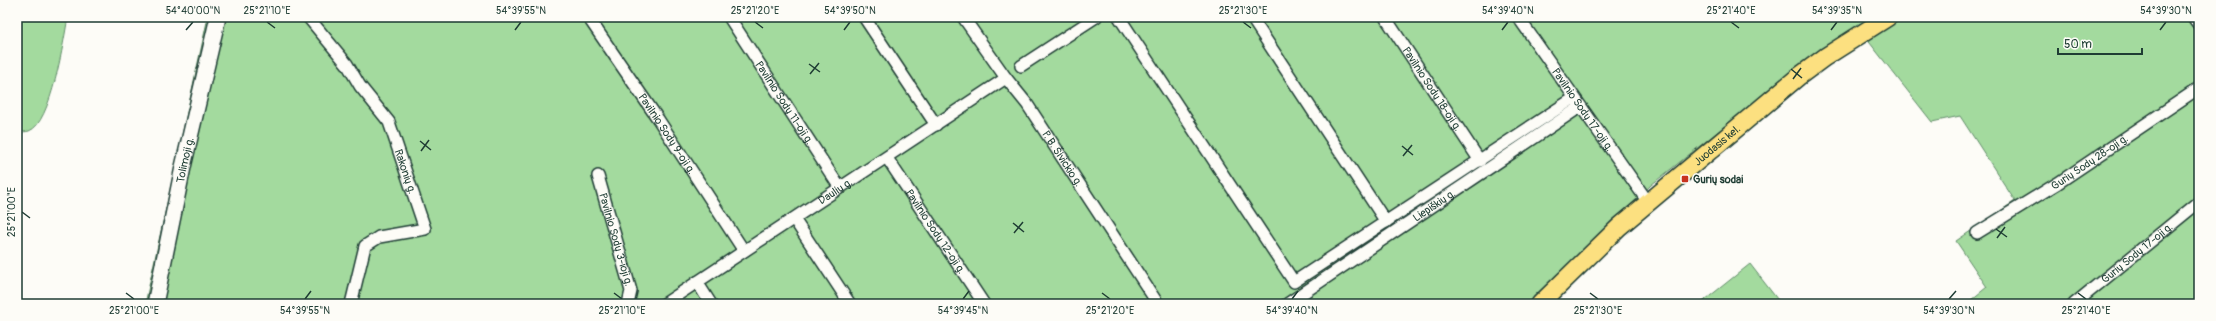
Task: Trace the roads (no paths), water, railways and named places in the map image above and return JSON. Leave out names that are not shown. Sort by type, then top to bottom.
[{"type":"main road","name":"Juodasis kel.","points":[[1540,304],[1619,227],[1798,77],[1825,57],[1888,17]]},
{"type":"street","name":"Tolimoji g.","points":[[155,304],[183,167],[218,17]]},
{"type":"street","name":"Rakonių g.","points":[[308,17],[347,64],[360,86],[389,122],[425,229],[379,237],[365,246],[351,304]]},
{"type":"street","name":"Pavilnio Sodų 9-oji g.","points":[[588,17],[658,119],[744,251]]},
{"type":"street","name":"Pavilnio Sodų 11-oji g.","points":[[728,17],[840,188]]},
{"type":"street","points":[[864,17],[936,126]]},
{"type":"street","name":"P. B. Šivickio g.","points":[[963,17],[1006,78],[1027,104],[1158,304]]},
{"type":"street","points":[[1021,66],[1096,17]]},
{"type":"street","points":[[1119,17],[1294,282],[1480,161],[1577,102]]},
{"type":"street","points":[[1251,17],[1386,222]]},
{"type":"street","name":"Pavilnio Sodų 18-oji g.","points":[[1384,17],[1480,161]]},
{"type":"street","name":"Pavilnio Sodų 17-oji g.","points":[[1518,17],[1648,202]]},
{"type":"street","points":[[2193,17],[2199,25]]},
{"type":"street","name":"Daulių g.","points":[[664,304],[936,126],[1006,78]]},
{"type":"street","name":"Gurių Sodų 28-oji g.","points":[[1977,233],[2058,183],[2199,88]]},
{"type":"street","name":"Liepiškių g.","points":[[1287,304],[1577,102]]},
{"type":"street","name":"Pavilnio Sodų 12-oji g.","points":[[887,158],[984,304]]},
{"type":"street","name":"Pavilnio Sodų 3-ioji g.","points":[[598,176],[631,291],[628,304]]},
{"type":"street","name":"Gurių Sodų 17-oji g.","points":[[2074,304],[2199,202]]},
{"type":"street","points":[[794,219],[850,304]]},
{"type":"street","points":[[697,282],[711,304]]},
{"type":"place","name":"Gurių sodai","points":[[1685,179]]}]
